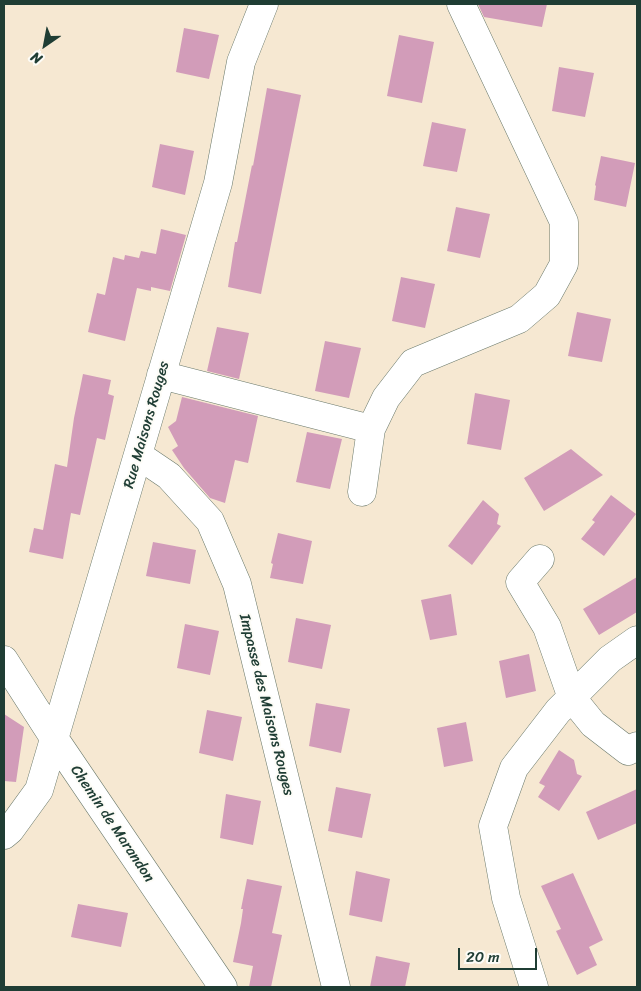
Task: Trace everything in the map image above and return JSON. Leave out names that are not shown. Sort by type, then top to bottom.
[{"type":"street","name":"Rue Maisons Rouges","points":[[4,835],[10,830],[39,790],[218,183],[241,62],[264,4]]},
{"type":"street","points":[[362,492],[371,429],[386,398],[413,364],[519,319],[547,295],[564,264],[564,222],[461,4]]},
{"type":"street","points":[[161,375],[371,429]]},
{"type":"street","name":"Impasse des Maisons Rouges","points":[[138,455],[169,476],[210,521],[236,584],[336,987]]},
{"type":"street","points":[[540,558],[520,582],[547,627],[572,698],[593,724],[628,751],[637,746]]},
{"type":"street","points":[[534,987],[506,898],[493,826],[514,768],[558,711],[610,659],[637,640]]},
{"type":"street","name":"Chemin de Marandon","points":[[4,660],[54,738],[223,987]]},
{"type":"building","points":[[478,4],[547,4],[542,27],[484,17]]},
{"type":"building","points":[[184,28],[219,35],[209,79],[176,72]]},
{"type":"building","points":[[399,35],[434,42],[422,103],[387,96]]},
{"type":"building","points":[[559,67],[594,73],[585,117],[552,111]]},
{"type":"building","points":[[267,88],[301,95],[261,294],[228,287],[235,242],[237,242],[253,166]]},
{"type":"building","points":[[432,122],[466,129],[457,172],[423,166]]},
{"type":"building","points":[[160,144],[194,151],[185,195],[152,187]]},
{"type":"building","points":[[601,156],[635,163],[626,207],[594,200]]},
{"type":"building","points":[[456,207],[490,214],[480,258],[447,251]]},
{"type":"building","points":[[161,229],[186,235],[170,291],[151,287],[151,291],[137,288],[125,341],[88,332],[97,293],[105,295],[113,257],[124,260],[125,255],[139,258],[141,251],[156,254]]},
{"type":"building","points":[[401,277],[435,284],[425,328],[392,321]]},
{"type":"building","points":[[577,312],[611,319],[602,362],[568,356]]},
{"type":"building","points":[[217,327],[249,333],[239,379],[207,371]]},
{"type":"building","points":[[325,341],[361,348],[349,398],[315,391]]},
{"type":"building","points":[[83,374],[111,380],[108,394],[114,396],[105,440],[97,438],[80,515],[71,513],[63,559],[29,552],[34,528],[43,530],[55,464],[67,467]]},
{"type":"building","points":[[475,393],[510,400],[501,450],[467,444]]},
{"type":"building","points":[[182,397],[258,416],[248,463],[235,460],[225,503],[210,498],[184,468],[172,450],[178,446],[168,427],[176,421]]},
{"type":"building","points":[[307,432],[342,439],[330,489],[296,482]]},
{"type":"building","points":[[571,449],[603,475],[544,511],[524,478]]},
{"type":"building","points":[[611,495],[636,514],[604,556],[581,539],[595,522],[592,520]]},
{"type":"building","points":[[483,500],[499,514],[497,524],[501,526],[472,565],[448,546]]},
{"type":"building","points":[[278,533],[312,541],[303,584],[270,578],[273,564],[271,563]]},
{"type":"building","points":[[153,542],[196,550],[190,584],[146,576]]},
{"type":"building","points":[[637,577],[637,612],[599,635],[583,609]]},
{"type":"building","points":[[451,594],[457,635],[430,640],[421,600]]},
{"type":"building","points":[[296,618],[331,625],[322,669],[288,662]]},
{"type":"building","points":[[185,624],[219,631],[210,675],[177,668]]},
{"type":"building","points":[[529,654],[536,691],[506,698],[499,661]]},
{"type":"building","points":[[316,703],[350,709],[341,753],[309,746]]},
{"type":"building","points":[[207,710],[242,717],[233,761],[199,753]]},
{"type":"building","points":[[4,714],[24,727],[16,782],[4,781]]},
{"type":"building","points":[[466,722],[473,761],[444,767],[437,728]]},
{"type":"building","points":[[559,750],[574,760],[577,774],[582,776],[559,811],[538,797],[545,786],[539,783]]},
{"type":"building","points":[[336,787],[371,794],[362,838],[328,831]]},
{"type":"building","points":[[637,789],[637,823],[598,840],[586,812]]},
{"type":"building","points":[[226,794],[261,801],[253,845],[220,838]]},
{"type":"building","points":[[356,871],[390,879],[382,922],[349,915]]},
{"type":"building","points":[[573,873],[603,940],[589,947],[597,965],[577,975],[556,931],[561,929],[541,886]]},
{"type":"building","points":[[247,879],[282,886],[272,933],[282,935],[271,987],[249,987],[253,966],[233,962]]},
{"type":"building","points":[[78,904],[128,913],[121,947],[71,937]]},
{"type":"building","points":[[376,956],[410,963],[405,987],[370,987]]}]
